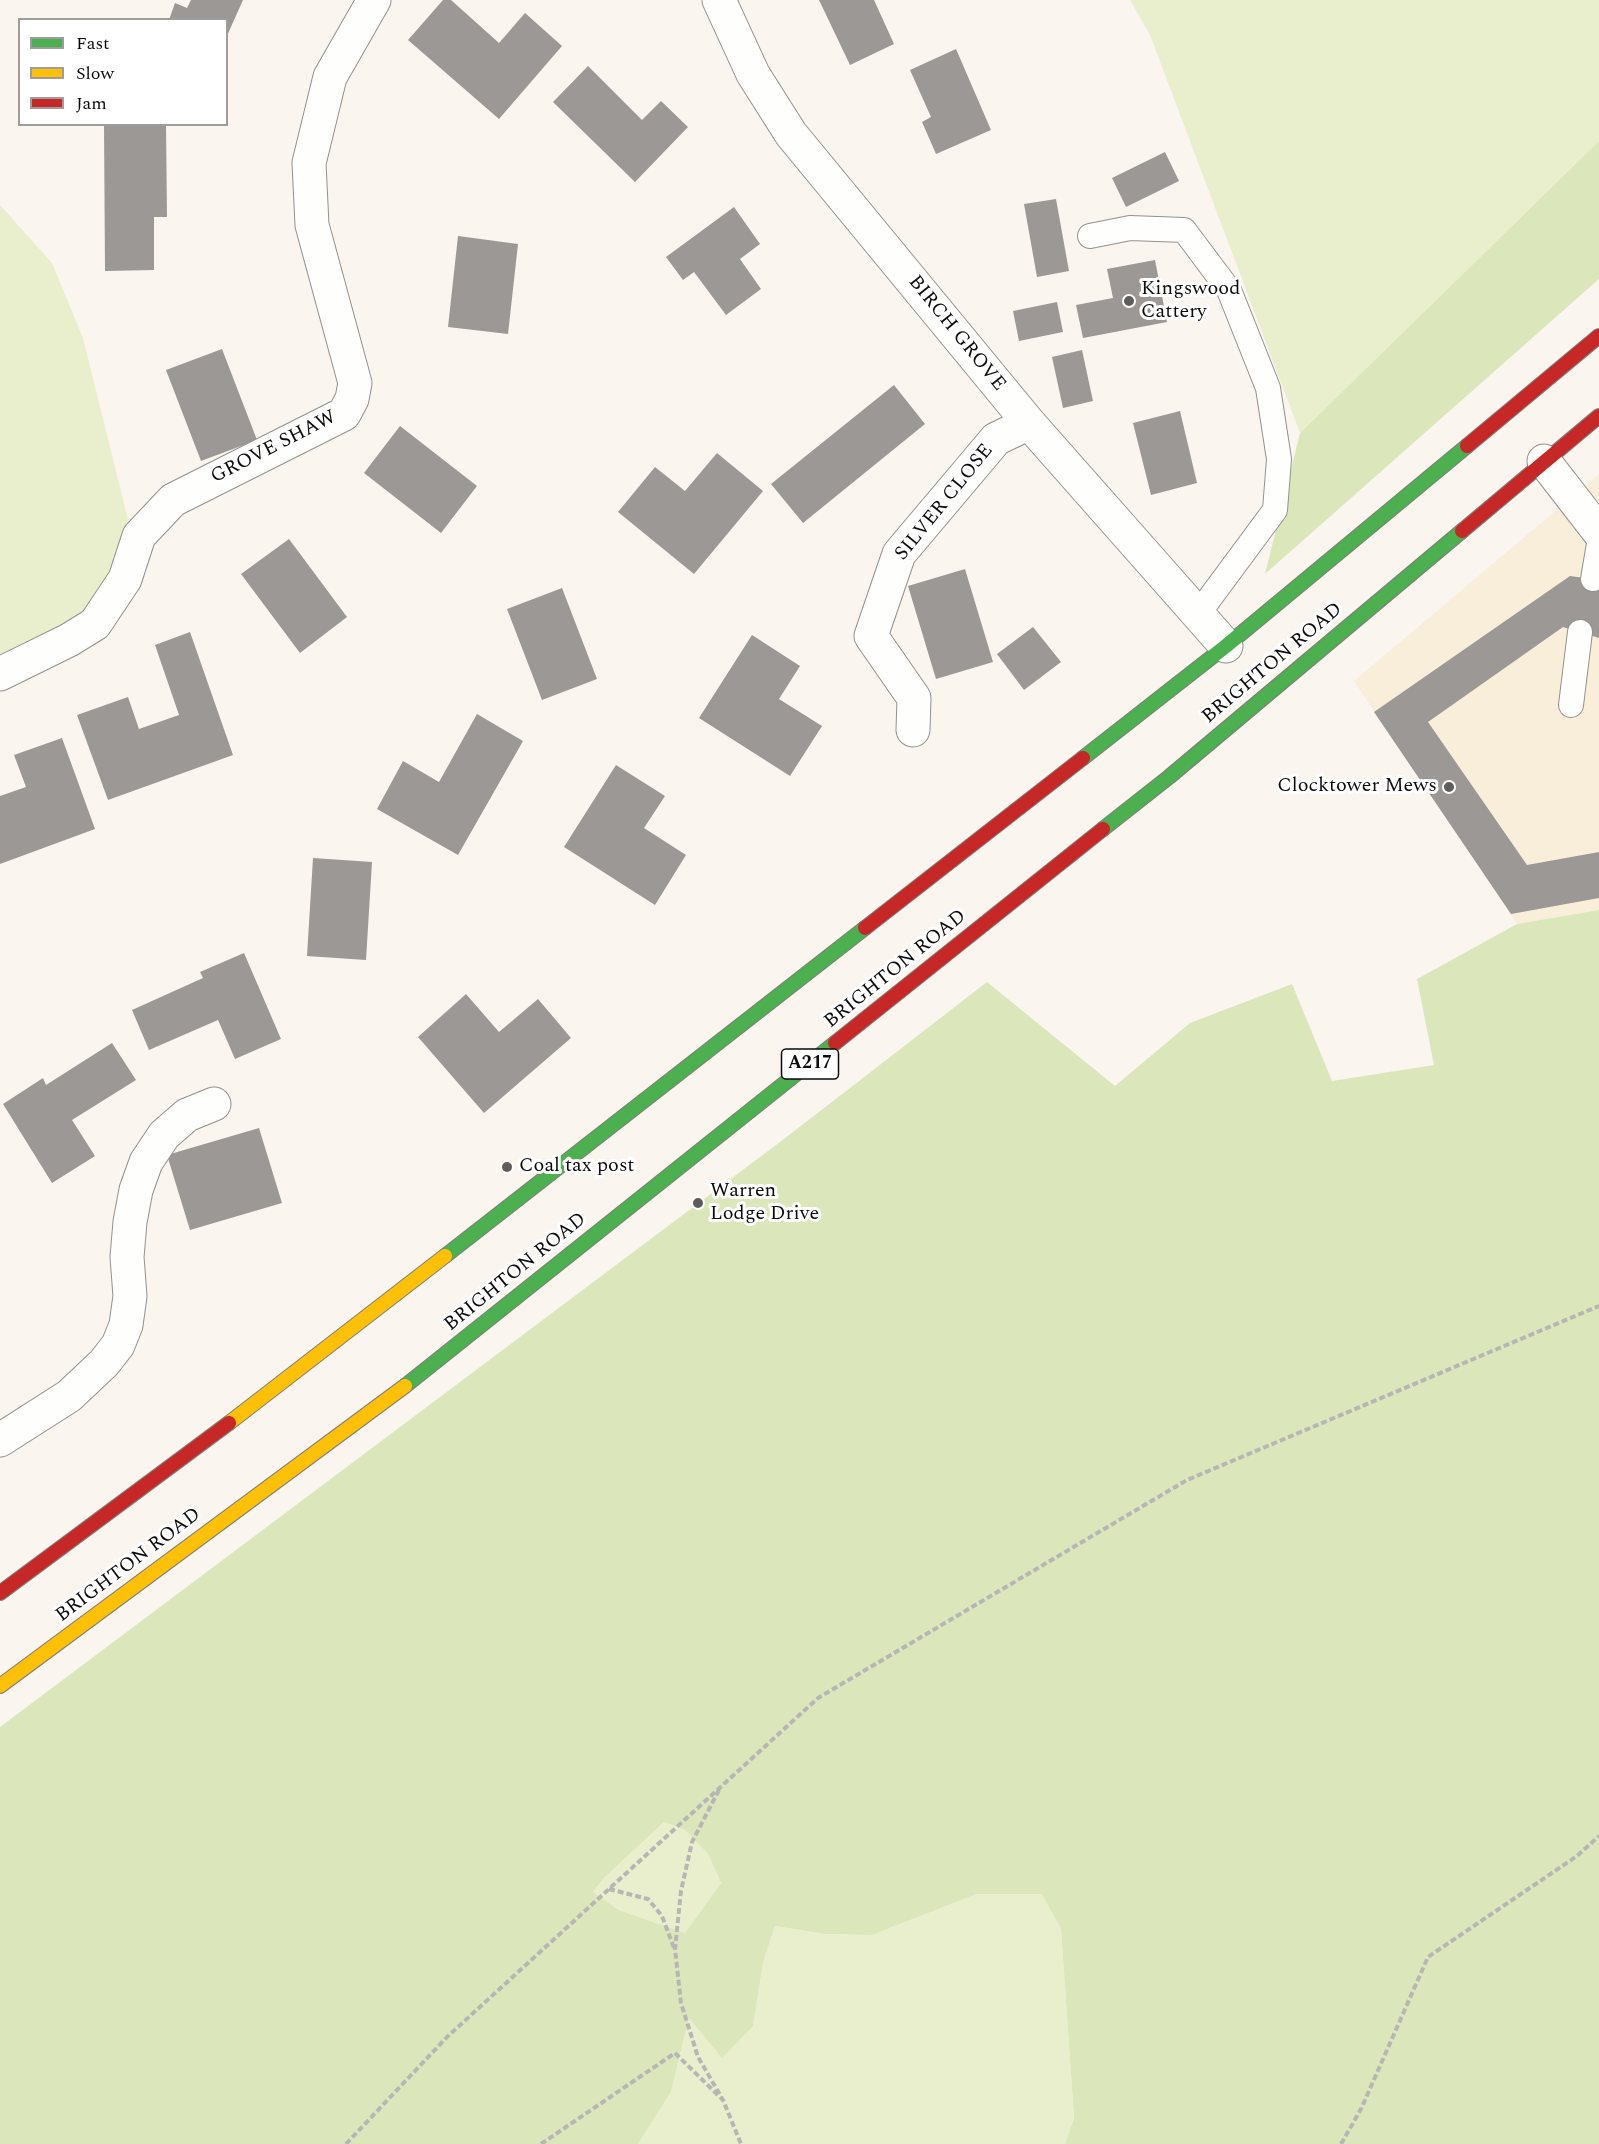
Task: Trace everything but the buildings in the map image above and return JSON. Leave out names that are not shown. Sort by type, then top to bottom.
[{"type":"highway","points":[[0,1593],[289,1378],[1226,646],[1599,336]]},
{"type":"highway","name":"BRIGHTON ROAD","points":[[0,1686],[410,1383],[1169,777],[1599,416]]},
{"type":"street","name":"GROVE SHAW","points":[[0,674],[69,640],[95,624],[125,579],[140,536],[173,500],[344,414],[352,399],[355,382],[312,225],[309,163],[330,77],[374,0]]},
{"type":"street","name":"BIRCH GROVE","points":[[719,0],[753,74],[791,134],[1029,423],[1226,646]]},
{"type":"street","name":"SILVER CLOSE","points":[[913,730],[914,698],[871,636],[899,554],[996,439],[1029,423]]},
{"type":"street","points":[[1544,461],[1599,532]]},
{"type":"street","points":[[0,1440],[69,1396],[104,1363],[118,1345],[126,1325],[130,1296],[128,1257],[130,1222],[136,1191],[146,1162],[164,1135],[187,1115],[214,1104]]},
{"type":"lane","points":[[1090,236],[1130,228],[1184,230],[1229,290],[1268,388],[1279,459],[1275,510],[1198,614]]},
{"type":"lane","points":[[1593,579],[1599,544]]},
{"type":"lane","points":[[1571,705],[1580,632]]},
{"type":"path","points":[[346,2144],[447,2037],[818,1698],[1187,1480],[1599,1306]]},
{"type":"path","points":[[721,1787],[692,1842],[681,1891],[675,1949],[681,2003],[698,2057],[723,2100],[741,2144]]},
{"type":"path","points":[[1341,2144],[1361,2109],[1428,1957],[1576,1856],[1599,1836]]},
{"type":"path","points":[[609,1889],[648,1899],[662,1916],[675,1949]]},
{"type":"path","points":[[541,2144],[675,2053],[723,2100]]},
{"type":"shaded area","points":[[1599,474],[1599,910],[1517,924],[1354,681]]},
{"type":"green space","points":[[1130,0],[1599,0],[1599,141],[1300,433],[1150,35]]},
{"type":"green space","points":[[1599,141],[1599,279],[1265,574],[1300,433]]},
{"type":"green space","points":[[0,205],[52,263],[83,338],[131,532],[95,624],[0,674]]},
{"type":"green space","points":[[1599,910],[1599,2144],[1065,2144],[1074,2118],[1061,1929],[1042,1894],[977,1894],[872,1935],[824,1934],[775,1926],[763,1963],[753,2026],[722,2058],[689,2018],[671,2092],[638,2144],[0,2144],[0,1727],[784,1139],[987,982],[1115,1086],[1190,1023],[1292,984],[1332,1081],[1434,1065],[1417,979],[1517,924]],"holes":[[[664,1822],[685,1830],[708,1854],[721,1883],[685,1933],[619,1910],[593,1892],[604,1878]]]},
{"type":"green space","points":[[664,1822],[685,1830],[708,1854],[721,1883],[685,1933],[619,1910],[593,1892],[604,1878]]},
{"type":"green space","points":[[977,1894],[1043,1894],[1061,1929],[1074,2118],[1065,2144],[638,2144],[671,2092],[689,2018],[753,2026],[763,1963],[775,1926],[824,1934],[872,1935]]},
{"type":"traffic: fast","points":[[1083,758],[1226,646],[1467,446]]},
{"type":"traffic: fast","points":[[1103,829],[1169,777],[1462,531]]},
{"type":"traffic: fast","points":[[445,1256],[865,928]]},
{"type":"traffic: fast","points":[[405,1386],[835,1043]]},
{"type":"traffic: slow","points":[[229,1423],[445,1256]]},
{"type":"traffic: slow","points":[[0,1686],[405,1386]]},
{"type":"traffic: jam","points":[[1467,446],[1599,336]]},
{"type":"traffic: jam","points":[[1462,531],[1599,416]]},
{"type":"traffic: jam","points":[[865,928],[1083,758]]},
{"type":"traffic: jam","points":[[835,1043],[1103,829]]},
{"type":"traffic: jam","points":[[0,1593],[229,1423]]},
{"type":"place","name":"Kingswood Cattery","points":[[1129,301]]},
{"type":"place","name":"Clocktower Mews","points":[[1449,787]]},
{"type":"place","name":"Coal tax post","points":[[507,1167]]},
{"type":"place","name":"Warren Lodge Drive","points":[[698,1203]]}]
